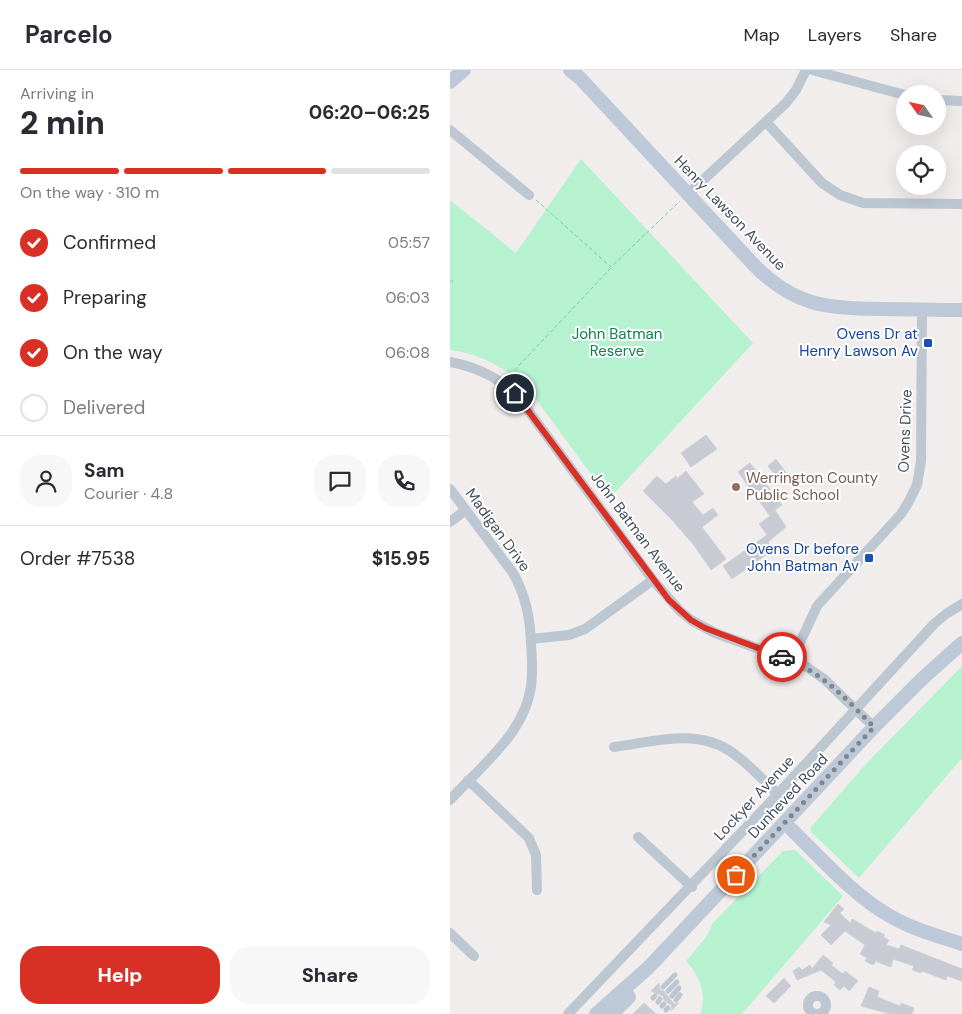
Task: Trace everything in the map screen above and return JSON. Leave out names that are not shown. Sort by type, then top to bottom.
[{"type":"main road","points":[[450,82],[464,70]]},
{"type":"main road","name":"Henry Lawson Avenue","points":[[570,70],[580,78],[763,274],[782,289],[815,304],[833,308],[962,310]]},
{"type":"main road","name":"Dunheved Road","points":[[596,1014],[649,966],[874,727],[923,678],[962,643]]},
{"type":"main road","name":"Dunheved Road","points":[[612,1014],[962,651]]},
{"type":"main road","points":[[869,747],[874,727],[896,718]]},
{"type":"main road","points":[[791,829],[794,814]]},
{"type":"main road","points":[[776,833],[791,829]]},
{"type":"main road","points":[[791,829],[854,889],[878,909],[903,923],[962,944]]},
{"type":"street","points":[[688,194],[791,97],[806,70]]},
{"type":"street","points":[[812,70],[896,93]]},
{"type":"street","points":[[946,100],[962,101]]},
{"type":"street","points":[[766,122],[822,183],[830,190],[846,198],[868,203],[962,204]]},
{"type":"street","points":[[450,130],[529,195]]},
{"type":"street","name":"Ovens Drive","points":[[792,660],[817,606],[901,514],[914,494],[920,474],[921,461],[922,310]]},
{"type":"street","name":"John Batman Avenue","points":[[450,362],[486,372],[515,393],[669,600],[679,610],[705,628],[792,660],[817,674],[874,727]]},
{"type":"street","name":"Madigan Drive","points":[[450,489],[513,574],[521,588],[527,607],[531,639],[532,684],[524,711],[511,734],[450,800]]},
{"type":"street","points":[[450,522],[466,510]]},
{"type":"street","points":[[531,639],[569,635],[585,629],[654,580]]},
{"type":"street","name":"Lockyer Avenue","points":[[568,1014],[692,887],[939,620],[962,604]]},
{"type":"street","points":[[614,747],[676,738],[693,738],[708,741],[735,754],[778,794]]},
{"type":"street","points":[[468,780],[529,838],[536,855],[537,890]]},
{"type":"street","points":[[638,837],[692,887]]},
{"type":"street","points":[[450,933],[474,956]]},
{"type":"lane","points":[[672,994],[675,975]]},
{"type":"lane","points":[[672,994],[677,982]]},
{"type":"lane","points":[[672,994],[679,988]]},
{"type":"path","points":[[510,375],[611,267],[688,194]]},
{"type":"path","points":[[529,195],[548,209],[611,267]]},
{"type":"path","points":[[450,280],[454,283]]},
{"type":"green space","name":"John Batman Reserve","points":[[581,159],[753,343],[609,499],[530,391],[522,383],[503,369],[484,359],[450,350],[450,200],[516,253]]},
{"type":"green space","points":[[962,666],[962,758],[859,878],[811,832],[811,827],[866,764]]},
{"type":"green space","points":[[795,850],[843,896],[742,1014],[700,1014],[703,993],[695,973],[686,961],[707,936],[712,924],[783,851]]},
{"type":"building","points":[[706,435],[717,449],[691,467],[681,453]]},
{"type":"building","points":[[776,459],[790,478],[782,484],[768,466]]},
{"type":"building","points":[[750,463],[782,505],[775,510],[786,527],[768,542],[773,550],[732,579],[723,566],[767,535],[759,524],[770,516],[738,472]]},
{"type":"building","points":[[686,471],[704,494],[692,502],[703,515],[713,508],[718,515],[702,527],[726,559],[711,570],[693,544],[643,491],[657,476],[666,484],[676,476],[677,479]]},
{"type":"building","points":[[838,904],[844,909],[840,913],[850,923],[852,919],[876,933],[877,931],[885,935],[883,937],[889,940],[886,945],[899,949],[901,945],[962,969],[962,981],[947,976],[946,980],[922,971],[921,973],[912,970],[914,966],[893,959],[891,967],[877,962],[877,960],[873,965],[865,961],[867,958],[860,954],[865,945],[845,931],[831,945],[821,935],[831,925],[824,922]]},
{"type":"building","points":[[823,955],[833,963],[831,965],[843,974],[845,971],[858,981],[849,991],[844,986],[840,990],[834,985],[836,982],[821,970],[797,980],[793,971],[799,967],[802,970],[810,965],[812,969]]},
{"type":"building","points":[[784,978],[791,986],[774,1003],[766,996]]},
{"type":"building","points":[[659,983],[660,990],[664,991],[674,1004],[679,1003],[671,1011],[672,1006],[664,1000],[663,996],[651,991]]},
{"type":"building","points":[[869,987],[879,991],[877,997],[900,1006],[901,1003],[914,1008],[912,1014],[890,1014],[861,1006]]},
{"type":"building","points":[[644,1003],[656,1014],[633,1014]]},
{"type":"way so far","points":[[736,875],[874,727],[830,684],[817,674],[792,660],[782,657]]},
{"type":"place","name":"Ovens Dr at Henry Lawson Av","points":[[928,343]]},
{"type":"place","name":"Werrington County Public School","points":[[736,487]]},
{"type":"place","name":"Ovens Dr before John Batman Av","points":[[869,558]]},
{"type":"route","points":[[515,393],[669,600],[679,610],[705,628],[782,657]]}]
